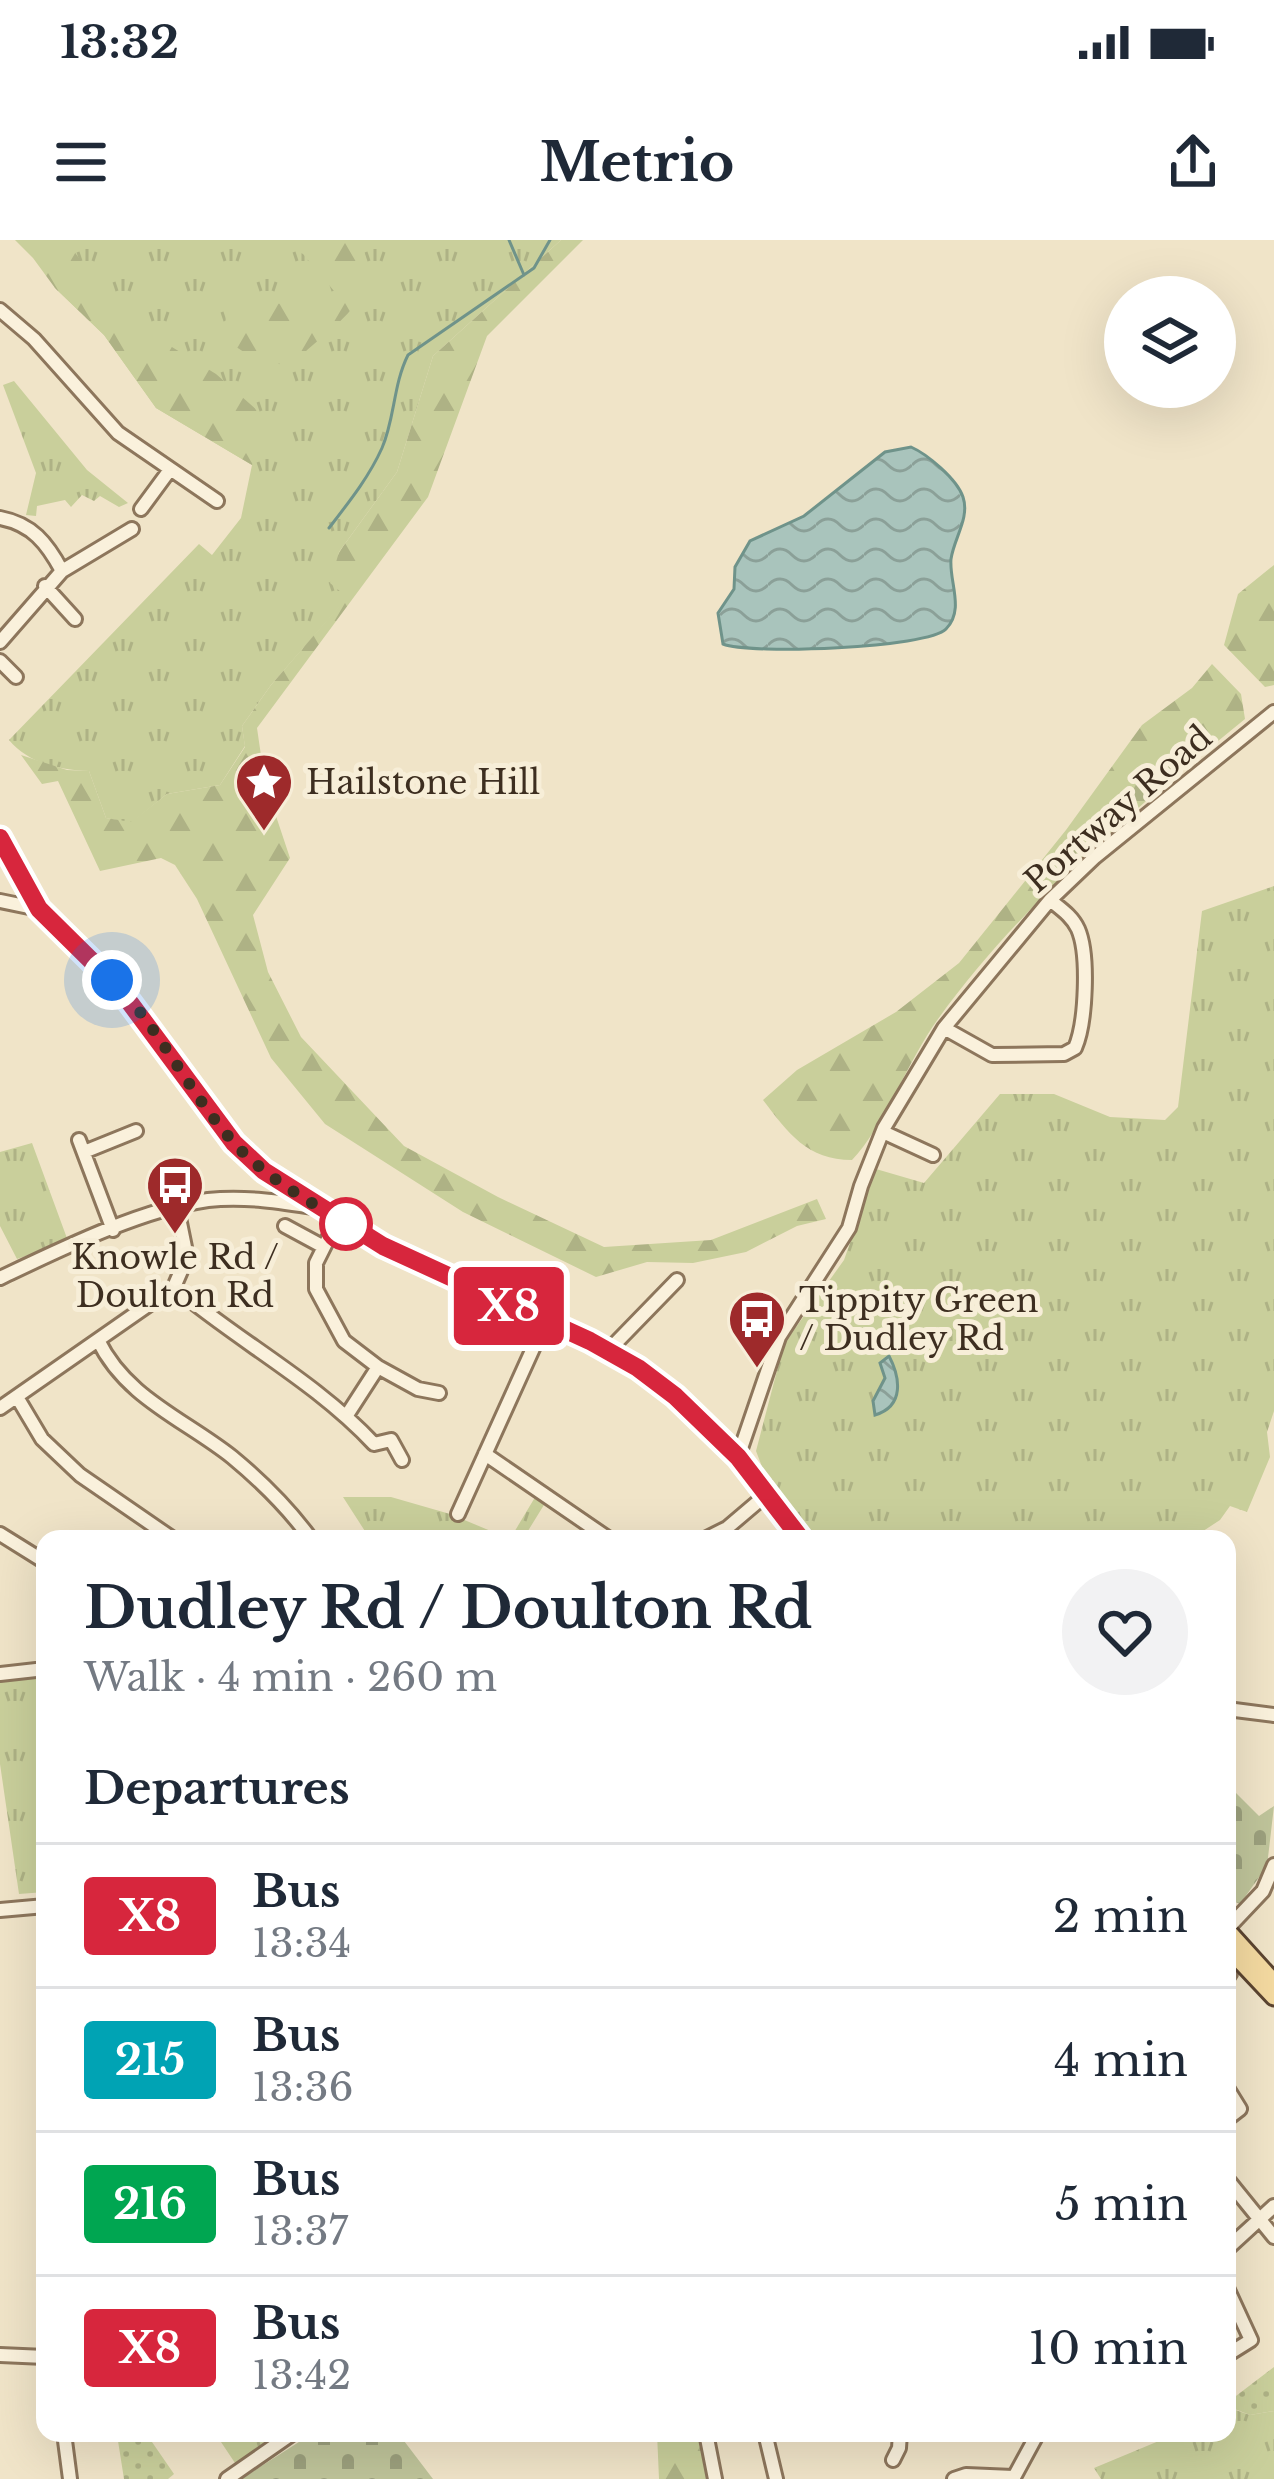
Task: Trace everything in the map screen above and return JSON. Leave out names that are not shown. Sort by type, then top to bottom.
[{"type":"main road","points":[[2,847],[39,909],[137,1009],[234,1143],[264,1171],[383,1246],[608,1351],[675,1396],[738,1457],[794,1530]]},
{"type":"main road","points":[[1236,1939],[1274,1982]]},
{"type":"main road","points":[[1236,1957],[1274,1997]]},
{"type":"street","points":[[0,310],[34,339],[118,433],[217,501]]},
{"type":"street","points":[[141,508],[169,471]]},
{"type":"street","points":[[0,518],[38,534],[62,571]]},
{"type":"street","points":[[0,642],[62,571],[126,533],[127,552]]},
{"type":"street","points":[[46,586],[75,619]]},
{"type":"street","points":[[0,661],[16,677]]},
{"type":"street","name":"Portway Road","points":[[738,1457],[747,1441],[772,1351],[849,1228],[883,1132],[944,1028],[1050,900],[1095,857],[1274,712]]},
{"type":"street","points":[[944,1028],[992,1055],[1064,1054],[1076,1048],[1083,1020],[1082,947],[1073,921],[1050,900]]},
{"type":"street","points":[[0,901],[39,909]]},
{"type":"street","points":[[113,1230],[82,1146],[136,1131]]},
{"type":"street","points":[[883,1132],[933,1155]]},
{"type":"street","points":[[0,1278],[113,1230],[202,1201],[256,1199],[320,1208]]},
{"type":"street","points":[[0,1408],[174,1287],[187,1257],[178,1208]]},
{"type":"street","points":[[285,1226],[326,1241],[314,1271],[316,1289],[344,1341],[417,1396],[439,1394]]},
{"type":"street","points":[[608,1351],[677,1280]]},
{"type":"street","points":[[174,1287],[206,1315],[298,1376],[347,1415],[374,1444],[386,1439],[395,1442],[402,1460]]},
{"type":"street","points":[[458,1514],[545,1322]]},
{"type":"street","points":[[98,1340],[125,1382],[230,1456],[304,1530]]},
{"type":"street","points":[[347,1415],[378,1367]]},
{"type":"street","points":[[17,1397],[42,1439],[80,1475],[160,1530]]},
{"type":"street","points":[[485,1454],[596,1530]]},
{"type":"street","points":[[723,1530],[767,1494]]},
{"type":"street","points":[[0,1534],[36,1556]]},
{"type":"street","points":[[0,1674],[36,1670]]},
{"type":"street","points":[[1236,1710],[1274,1714]]},
{"type":"street","points":[[1236,1920],[1263,1891],[1274,1865]]},
{"type":"street","points":[[0,1910],[36,1907]]},
{"type":"street","points":[[1236,2103],[1251,2122]]},
{"type":"street","points":[[1236,2112],[1240,2109]]},
{"type":"street","points":[[1236,2190],[1274,2237]]},
{"type":"street","points":[[1236,2240],[1274,2206]]},
{"type":"street","points":[[1236,2308],[1251,2340],[1236,2349]]},
{"type":"street","points":[[0,2355],[36,2357]]},
{"type":"street","points":[[65,2442],[70,2479]]},
{"type":"street","points":[[227,2479],[280,2442]]},
{"type":"street","points":[[708,2442],[715,2479]]},
{"type":"street","points":[[767,2442],[776,2479]]},
{"type":"street","points":[[954,2479],[966,2475],[1013,2478],[1033,2442]]},
{"type":"green space","points":[[15,240],[66,240],[101,289],[136,325],[216,374],[258,411],[263,443],[252,465],[156,408],[104,335],[55,288]]},
{"type":"green space","points":[[34,240],[561,240],[433,356],[397,472],[339,552],[336,571],[348,597],[271,685],[242,726],[245,746],[220,785],[167,794],[131,823],[106,818],[89,771],[45,764],[9,740],[199,544],[212,555],[241,518],[252,465],[156,408],[104,335],[55,288]]},
{"type":"green space","points":[[275,240],[342,240],[362,245],[367,266],[358,300],[290,367],[250,356],[224,339],[227,303],[314,304],[334,291],[303,254]]},
{"type":"green space","points":[[561,240],[583,240],[487,336],[428,497],[257,728],[265,783],[290,858],[253,915],[268,972],[301,1037],[404,1146],[498,1197],[604,1247],[711,1240],[817,1199],[826,1219],[797,1226],[746,1252],[693,1263],[647,1262],[596,1277],[463,1212],[325,1124],[271,1058],[197,899],[175,865],[161,858],[100,871],[58,781],[42,784],[21,755],[67,770],[89,771],[106,818],[131,822],[167,794],[220,785],[245,747],[242,726],[347,597],[330,583],[339,552],[397,472],[433,356]]},
{"type":"green space","points":[[14,381],[87,470],[128,503],[119,507],[100,496],[94,501],[82,495],[71,507],[65,500],[37,506],[36,516],[26,515],[36,473],[3,385]]},
{"type":"green space","points":[[1274,565],[1274,685],[1265,687],[1224,645],[1238,594]]},
{"type":"green space","points":[[1212,664],[1241,694],[1245,719],[1121,823],[1006,936],[938,1019],[875,1130],[852,1160],[823,1155],[800,1142],[763,1100],[797,1070],[896,1012],[959,963],[1066,830],[1142,725],[1192,688]]},
{"type":"green space","points":[[1274,886],[1274,1411],[1267,1432],[1270,1457],[1247,1512],[1230,1506],[1205,1530],[806,1530],[769,1485],[756,1451],[784,1344],[844,1260],[876,1169],[924,1183],[1000,1094],[1054,1094],[1110,1117],[1165,1120],[1178,1107],[1202,911]]},
{"type":"green space","points":[[32,1143],[68,1241],[17,1259],[0,1226],[0,1152]]},
{"type":"green space","points":[[537,1494],[547,1500],[529,1530],[515,1530]]},
{"type":"green space","points":[[343,1497],[391,1497],[488,1530],[364,1530]]},
{"type":"green space","points":[[36,1678],[36,1893],[19,1894],[0,1764],[0,1682]]},
{"type":"green space","points":[[1236,1793],[1259,1816],[1274,1806],[1267,1866],[1240,1904],[1236,1902]]},
{"type":"green space","points":[[1274,2367],[1274,2411],[1250,2415],[1236,2410],[1236,2396]]},
{"type":"green space","points":[[1236,2410],[1250,2415],[1274,2411],[1274,2479],[1101,2479],[1094,2468],[1156,2442],[1236,2442]]},
{"type":"green space","points":[[118,2442],[152,2442],[174,2474],[168,2479],[124,2479]]},
{"type":"green space","points":[[221,2442],[273,2442],[237,2466]]},
{"type":"green space","points":[[299,2442],[405,2442],[433,2479],[241,2479]]},
{"type":"green space","points":[[657,2442],[701,2442],[709,2479],[659,2479]]},
{"type":"water","points":[[911,447],[948,475],[965,505],[951,559],[955,613],[946,629],[907,641],[838,648],[723,644],[718,613],[734,589],[735,567],[750,541],[804,516],[885,452]]},
{"type":"water","points":[[889,1356],[896,1373],[896,1398],[875,1415],[873,1401],[885,1378],[880,1363]]},
{"type":"waterway","points":[[509,240],[524,275]]},
{"type":"waterway","points":[[329,528],[382,448],[408,355],[534,268],[550,240]]},
{"type":"bus line","name":"X8","points":[[0,838],[39,909],[119,988],[234,1143],[264,1171],[383,1246],[590,1341],[638,1368],[675,1396],[738,1457],[794,1530]]},
{"type":"place","name":"Hailstone Hill","points":[[264,833]]},
{"type":"place","name":"Knowle Rd / Doulton Rd","points":[[175,1236]]},
{"type":"place","name":"Tippity Green / Dudley Rd","points":[[757,1370]]},
{"type":"route","points":[[112,980],[234,1143],[264,1171],[357,1230],[346,1224]]}]
